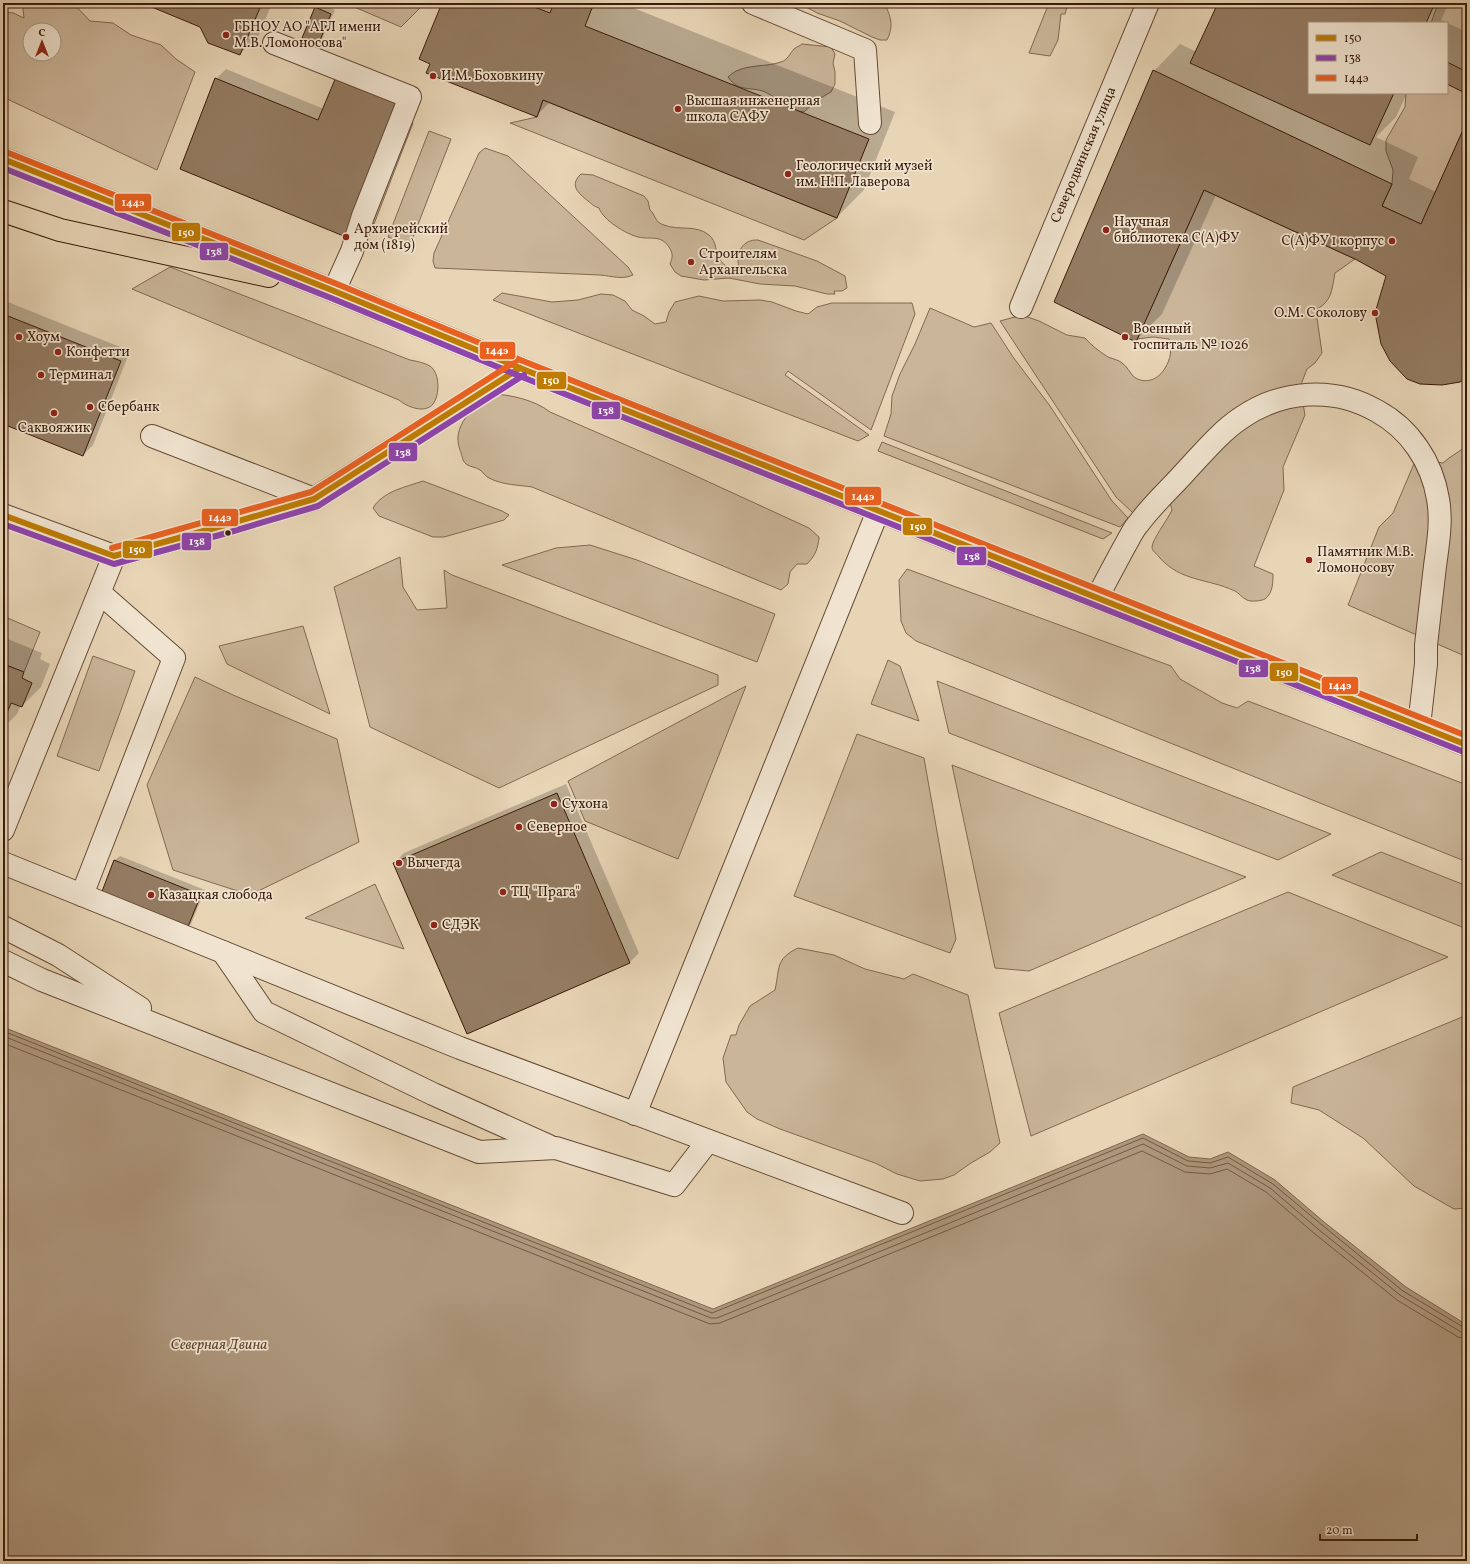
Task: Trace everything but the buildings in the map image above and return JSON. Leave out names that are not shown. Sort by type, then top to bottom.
[{"type":"main road","points":[[3,159],[334,291],[520,368],[1467,745]]},
{"type":"main road","points":[[3,211],[60,230],[334,291]]},
{"type":"street","points":[[753,3],[865,50],[870,123]]},
{"type":"street","name":"Северодвинская улица","points":[[1021,307],[1148,3]]},
{"type":"street","points":[[274,43],[410,97],[363,216],[352,251],[334,291]]},
{"type":"street","points":[[3,515],[114,556],[314,499],[520,368]]},
{"type":"street","points":[[1097,598],[1117,559],[1139,523],[1205,450],[1240,418],[1264,404],[1292,396],[1324,394],[1340,396],[1360,402],[1392,421],[1403,430],[1415,444],[1431,472],[1438,498],[1439,530],[1426,645],[1426,664],[1419,726]]},
{"type":"street","points":[[152,436],[314,499]]},
{"type":"street","points":[[635,1114],[878,511]]},
{"type":"street","points":[[3,830],[114,556]]},
{"type":"street","points":[[82,895],[174,658],[100,593]]},
{"type":"street","points":[[3,864],[460,1048],[902,1212]]},
{"type":"street","points":[[3,927],[58,955],[182,1035]]},
{"type":"street","points":[[223,952],[264,1012],[433,1094],[556,1148],[674,1184],[708,1141]]},
{"type":"street","points":[[3,961],[42,980],[479,1152],[556,1148]]},
{"type":"shaded area","points":[[26,3],[74,4],[90,21],[113,23],[131,35],[161,45],[176,59],[195,72],[157,170],[3,97],[3,12],[13,13],[24,18],[23,9]]},
{"type":"shaded area","points":[[345,3],[425,3],[401,27]]},
{"type":"shaded area","points":[[799,3],[884,3],[891,21],[889,35],[887,40],[880,40],[840,21],[817,13]]},
{"type":"shaded area","points":[[1049,3],[1068,3],[1065,14],[1061,14],[1058,40],[1050,56],[1029,53]]},
{"type":"shaded area","points":[[1441,3],[1467,3],[1467,121],[1421,224],[1382,206],[1392,184],[1393,170],[1386,151],[1386,140],[1405,107],[1406,94],[1448,94],[1448,22],[1431,22]]},
{"type":"shaded area","points":[[802,44],[831,47],[835,54],[833,63],[835,84],[831,92],[817,100],[804,112],[793,110],[760,90],[736,85],[728,77],[746,68],[774,64],[783,61],[794,49]]},
{"type":"shaded area","points":[[543,100],[837,218],[804,240],[510,123],[537,117]]},
{"type":"shaded area","points":[[403,120],[413,123],[374,224],[363,216]]},
{"type":"shaded area","points":[[429,131],[451,139],[410,245],[388,237]]},
{"type":"shaded area","points":[[485,148],[508,156],[628,267],[633,275],[621,277],[435,268],[433,261],[434,253],[479,153]]},
{"type":"shaded area","points":[[581,174],[593,175],[644,196],[648,201],[650,210],[661,224],[675,228],[698,230],[709,235],[715,244],[720,260],[727,267],[739,266],[738,256],[741,248],[748,242],[758,240],[817,261],[845,276],[847,288],[842,291],[834,291],[835,294],[827,294],[795,286],[760,284],[729,278],[704,280],[681,276],[675,272],[670,264],[672,253],[666,243],[655,238],[638,237],[621,230],[601,213],[599,208],[593,205],[578,192],[575,185],[577,178]]},
{"type":"shaded area","points":[[1204,190],[1355,259],[1335,273],[1332,289],[1326,302],[1317,309],[1322,353],[1315,363],[1307,369],[1300,387],[1305,415],[1283,467],[1284,490],[1254,566],[1273,574],[1270,594],[1265,599],[1259,601],[1249,601],[1235,591],[1176,571],[1167,565],[1154,552],[1152,548],[1153,544],[1172,510],[1166,496],[1156,486],[1133,513],[1116,497],[1000,321],[1022,315],[1039,321],[1067,335],[1085,338],[1108,357],[1124,364],[1134,377],[1143,381],[1156,378],[1167,365],[1170,358],[1171,350],[1169,339],[1153,337],[1137,339]]},
{"type":"shaded area","points":[[170,267],[410,360],[430,366],[436,374],[438,384],[437,395],[433,404],[425,409],[411,407],[399,400],[132,289]]},
{"type":"shaded area","points":[[502,293],[552,302],[578,300],[601,294],[613,295],[625,301],[632,310],[655,324],[666,322],[669,312],[675,302],[699,296],[723,301],[760,300],[772,302],[808,314],[817,307],[832,303],[912,303],[915,314],[871,430],[788,371],[785,375],[869,435],[858,441],[493,300]]},
{"type":"shaded area","points":[[930,308],[974,327],[991,323],[1013,357],[1050,406],[1112,501],[1128,518],[1120,527],[884,436],[891,414],[892,396],[900,374],[915,344]]},
{"type":"shaded area","points":[[490,394],[505,395],[537,404],[550,412],[674,466],[809,528],[819,537],[816,552],[807,564],[797,564],[790,572],[788,584],[781,590],[532,487],[505,483],[489,478],[477,468],[465,463],[458,441],[458,433],[465,418]]},
{"type":"shaded area","points":[[882,442],[1112,533],[1103,539],[878,451]]},
{"type":"shaded area","points":[[1467,446],[1467,657],[1348,605],[1379,527],[1393,513],[1416,459],[1443,463]]},
{"type":"shaded area","points":[[423,481],[509,515],[504,520],[444,537],[433,537],[379,516],[373,508],[383,497],[395,490]]},
{"type":"shaded area","points":[[590,545],[637,560],[775,614],[757,662],[502,565],[556,548]]},
{"type":"shaded area","points":[[400,557],[403,587],[417,610],[447,608],[444,570],[452,575],[718,675],[718,685],[499,788],[370,727],[334,587]]},
{"type":"shaded area","points":[[907,569],[1171,666],[1180,679],[1222,703],[1237,708],[1248,701],[1467,785],[1467,862],[916,641],[906,633],[901,621],[899,580]]},
{"type":"shaded area","points":[[3,616],[40,632],[24,672],[3,664]]},
{"type":"shaded area","points":[[303,626],[330,714],[227,664],[219,646]]},
{"type":"shaded area","points":[[93,656],[135,671],[99,771],[57,756]]},
{"type":"shaded area","points":[[888,660],[900,666],[919,721],[871,704]]},
{"type":"shaded area","points":[[195,677],[233,695],[337,739],[359,842],[250,895],[173,870],[147,785]]},
{"type":"shaded area","points":[[937,681],[1331,834],[1278,860],[949,733]]},
{"type":"shaded area","points":[[746,686],[678,859],[585,821],[568,781]]},
{"type":"shaded area","points":[[857,734],[924,758],[956,939],[950,953],[794,896]]},
{"type":"shaded area","points":[[952,765],[1246,877],[1029,971],[995,968]]},
{"type":"shaded area","points":[[1381,852],[1467,886],[1467,929],[1332,875]]},
{"type":"shaded area","points":[[375,884],[404,949],[305,918]]},
{"type":"shaded area","points":[[1288,892],[1448,957],[1031,1136],[999,1013]]},
{"type":"shaded area","points":[[798,948],[834,955],[865,969],[904,979],[913,974],[968,995],[1000,1143],[990,1152],[954,1175],[943,1179],[920,1181],[897,1174],[875,1163],[780,1129],[757,1119],[747,1112],[726,1082],[723,1058],[731,1035],[736,1035],[739,1025],[750,1006],[775,990],[778,970],[782,960],[785,956]]},
{"type":"shaded area","points":[[1467,1015],[1467,1208],[1454,1209],[1414,1186],[1363,1138],[1319,1110],[1291,1103],[1293,1087]]},
{"type":"water","name":"Северная Двина","points":[[3,1027],[713,1309],[1143,1134],[1189,1157],[1210,1159],[1228,1152],[1275,1180],[1324,1222],[1406,1287],[1467,1325],[1467,1561],[3,1561]]},
{"type":"transit line","name":"144э","points":[[6,152],[337,284],[523,361],[1467,736]]},
{"type":"transit line","name":"150","points":[[3,159],[334,291],[520,368],[1467,745]]},
{"type":"transit line","name":"138","points":[[3,168],[331,298],[517,375],[1464,752]]},
{"type":"transit line","name":"144э","points":[[112,548],[311,492],[516,361]]},
{"type":"transit line","name":"150","points":[[3,515],[114,556],[225,525],[314,499],[520,368]]},
{"type":"transit line","name":"138","points":[[3,524],[114,564],[227,533],[318,506],[524,375]]},
{"type":"place","name":"ГБНОУ АО \"АГЛ имени М.В. Ломоносова\"","points":[[226,35]]},
{"type":"place","name":"И.М. Боховкину","points":[[433,76]]},
{"type":"place","name":"Высшая инженерная школа САФУ","points":[[678,109]]},
{"type":"place","name":"Геологический музей им. Н.П. Лаверова","points":[[788,174]]},
{"type":"place","name":"Научная библиотека С(А)ФУ","points":[[1106,230]]},
{"type":"place","name":"Архиерейский дом (1819)","points":[[346,237]]},
{"type":"place","name":"С(А)ФУ 1 корпус","points":[[1392,241]]},
{"type":"place","name":"Строителям Архангельска","points":[[691,262]]},
{"type":"place","name":"О.М. Соколову","points":[[1375,313]]},
{"type":"place","name":"Хоум","points":[[19,337]]},
{"type":"place","name":"Военный госпиталь № 1026","points":[[1125,337]]},
{"type":"place","name":"Конфетти","points":[[58,352]]},
{"type":"place","name":"Терминал","points":[[41,375]]},
{"type":"place","name":"Сбербанк","points":[[90,407]]},
{"type":"place","name":"Саквояжик","points":[[54,413]]},
{"type":"place","name":"Памятник М.В. Ломоносову","points":[[1309,560]]},
{"type":"place","name":"Сухона","points":[[554,804]]},
{"type":"place","name":"Северное","points":[[519,827]]},
{"type":"place","name":"Вычегда","points":[[399,863]]},
{"type":"place","name":"ТЦ \"Прага\"","points":[[503,892]]},
{"type":"place","name":"Казацкая слобода","points":[[151,895]]},
{"type":"place","name":"СДЭК","points":[[434,925]]}]
